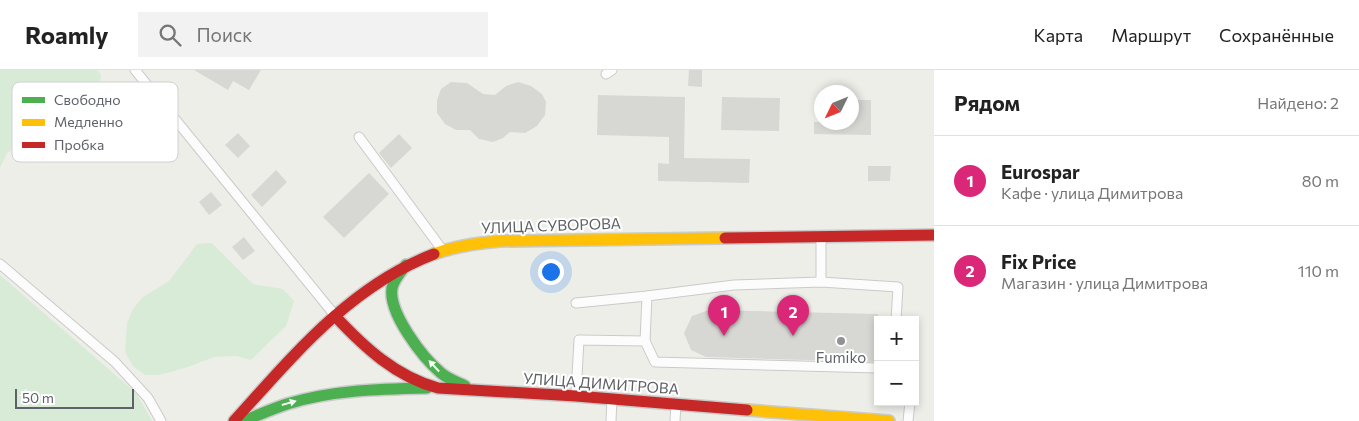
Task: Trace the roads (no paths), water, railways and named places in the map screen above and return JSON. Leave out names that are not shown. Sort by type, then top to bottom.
[{"type":"main road","name":"УЛИЦА СУВОРОВА","points":[[234,421],[296,354],[368,287],[406,265],[443,250],[466,245],[535,240],[934,235]]},
{"type":"main road","points":[[406,265],[396,278],[392,290],[394,308],[404,327],[419,350],[440,373],[476,390]]},
{"type":"main road","name":"УЛИЦА ДИМИТРОВА","points":[[335,316],[375,356],[417,382],[438,388],[676,404],[789,417],[889,421]]},
{"type":"main road","points":[[244,421],[290,402],[342,392],[376,389],[438,388]]},
{"type":"lane","points":[[135,70],[145,82]]},
{"type":"lane","points":[[178,123],[335,316]]},
{"type":"lane","points":[[359,137],[443,250]]},
{"type":"lane","points":[[821,237],[821,282]]},
{"type":"lane","points":[[0,264],[115,362],[148,398],[161,421]]},
{"type":"lane","points":[[576,303],[734,286],[821,282],[898,286],[896,316]]},
{"type":"lane","points":[[647,296],[645,340],[655,362],[874,368]]},
{"type":"lane","points":[[576,396],[579,340],[645,340]]},
{"type":"lane","points":[[611,421],[612,399]]},
{"type":"lane","points":[[676,404],[676,421]]},
{"type":"lane","points":[[908,421],[910,406]]},
{"type":"place","name":"Eurospar","points":[[724,336]]},
{"type":"place","name":"Fix Price","points":[[793,336]]},
{"type":"place","name":"Fumiko","points":[[841,341]]}]
